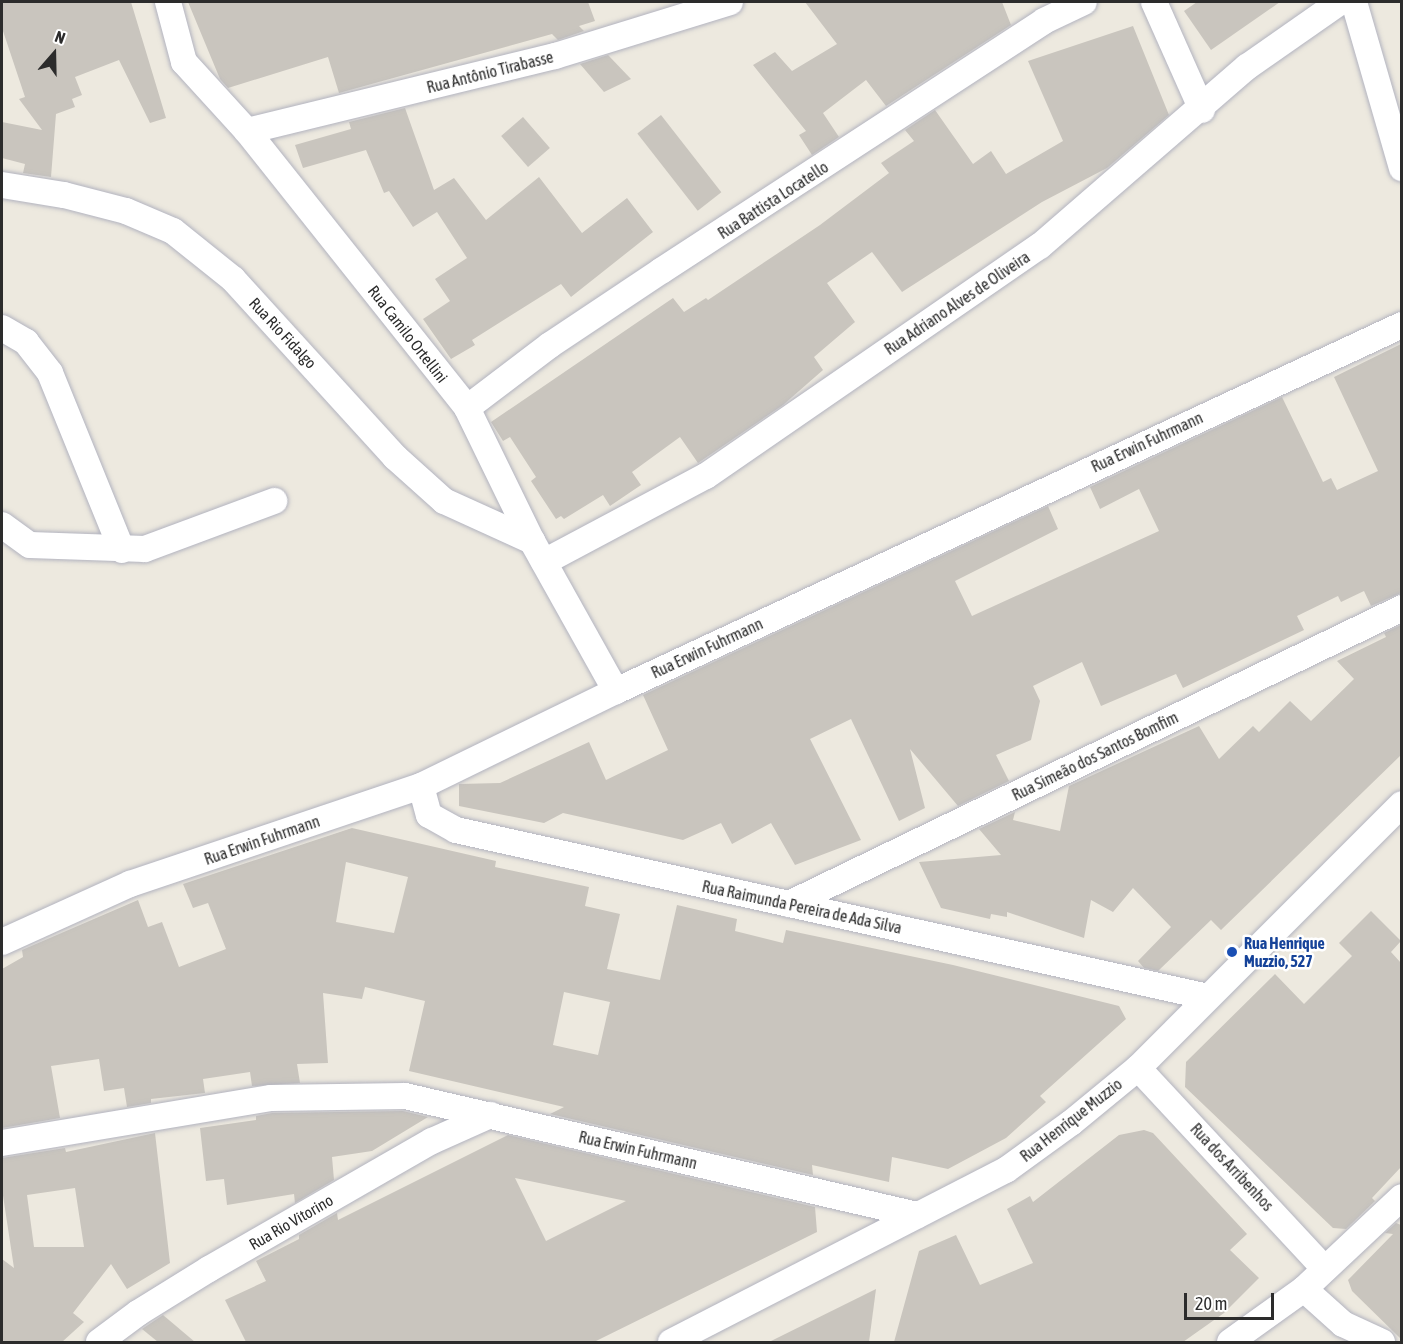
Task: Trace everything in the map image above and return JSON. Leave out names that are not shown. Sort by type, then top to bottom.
[{"type":"street","name":"Rua Camilo Ortellini","points":[[168,2],[184,62],[247,131],[467,408],[538,552],[616,691]]},
{"type":"street","name":"Rua Antônio Tirabasse","points":[[247,131],[555,56],[730,2]]},
{"type":"street","name":"Rua Battista Locatello","points":[[467,408],[550,345],[661,271],[1044,21],[1084,2]]},
{"type":"street","points":[[1154,2],[1202,110]]},
{"type":"street","name":"Rua Adriano Alves de Oliveira","points":[[538,552],[706,476],[821,399],[1040,246],[1202,110],[1247,67],[1340,2]]},
{"type":"street","points":[[1354,2],[1401,168]]},
{"type":"street","name":"Rua Rio Fidalgo","points":[[2,185],[64,195],[126,211],[173,231],[233,279],[395,457],[444,501],[538,552]]},
{"type":"street","name":"Rua Erwin Fuhrmann","points":[[2,942],[130,884],[421,786],[616,691],[1401,325]]},
{"type":"street","points":[[2,328],[26,342],[50,373],[122,550]]},
{"type":"street","points":[[2,525],[30,545],[145,549],[179,539],[274,501]]},
{"type":"street","name":"Rua Simeão dos Santos Bomfim","points":[[789,904],[1401,608]]},
{"type":"street","name":"Rua Raimunda Pereira de Ada Silva","points":[[421,786],[429,815],[456,830],[1208,997]]},
{"type":"street","name":"Rua Henrique Muzzio","points":[[670,1342],[1006,1170],[1138,1068],[1401,804]]},
{"type":"street","name":"Rua dos Arribenhos","points":[[1138,1068],[1324,1268]]},
{"type":"street","name":"Rua Erwin Fuhrmann","points":[[2,1143],[271,1098],[405,1096],[917,1215]]},
{"type":"street","name":"Rua Rio Vitorino","points":[[99,1342],[138,1313],[208,1269],[432,1141],[490,1115]]},
{"type":"street","points":[[1230,1342],[1304,1289],[1401,1197]]},
{"type":"street","points":[[1304,1289],[1343,1324],[1382,1342]]},
{"type":"building","points":[[2,2],[131,2],[166,118],[150,123],[119,60],[75,77],[82,95],[72,99],[75,107],[56,114],[51,177],[23,173],[25,164],[2,158],[2,122],[42,130],[19,99],[25,97],[2,28]]},
{"type":"building","points":[[188,2],[588,2],[595,21],[579,26],[584,31],[558,40],[552,34],[339,93],[328,57],[228,88],[220,79]]},
{"type":"building","points":[[805,2],[1002,2],[1011,25],[886,106],[866,80],[823,113],[839,137],[812,155],[799,135],[806,131],[753,65],[775,52],[792,71],[837,44]]},
{"type":"building","points":[[1197,2],[1280,2],[1211,50],[1184,11]]},
{"type":"building","points":[[1133,26],[1169,115],[1107,168],[1042,202],[902,292],[872,252],[827,283],[855,322],[814,357],[823,370],[783,405],[698,463],[680,437],[632,472],[641,485],[610,506],[603,495],[564,519],[561,516],[556,519],[531,481],[536,477],[510,437],[503,441],[491,422],[673,298],[684,312],[706,298],[708,300],[820,225],[889,173],[881,163],[914,141],[905,130],[935,110],[973,164],[991,151],[1006,174],[1063,141],[1028,61]]},
{"type":"building","points":[[608,55],[631,79],[604,92],[580,64]]},
{"type":"building","points":[[405,108],[434,190],[454,178],[486,220],[539,177],[582,233],[627,198],[653,232],[571,297],[561,284],[472,340],[475,345],[451,359],[423,319],[450,301],[435,279],[467,258],[437,212],[413,227],[389,191],[384,193],[366,150],[303,168],[295,145],[351,129],[349,122]]},
{"type":"building","points":[[661,115],[721,192],[698,211],[637,133]]},
{"type":"building","points":[[523,117],[550,148],[528,167],[501,136]]},
{"type":"building","points":[[1401,344],[1401,593],[1371,606],[1364,591],[1341,602],[1338,596],[1297,616],[1304,630],[1183,688],[1176,674],[1101,706],[1082,662],[1033,686],[1040,701],[1031,740],[996,755],[1009,781],[958,806],[910,749],[925,808],[899,821],[851,719],[810,739],[861,840],[795,865],[771,823],[732,844],[721,823],[683,840],[563,813],[544,823],[459,806],[459,784],[500,783],[589,742],[606,780],[668,750],[643,695],[1048,506],[1058,529],[955,581],[972,616],[1159,531],[1139,489],[1100,509],[1090,487],[1282,397],[1323,482],[1331,478],[1337,490],[1378,471],[1334,377]]},
{"type":"building","points":[[1401,625],[1401,755],[1221,930],[1211,920],[1158,971],[1144,968],[1138,961],[1171,927],[1133,888],[1113,912],[1091,900],[1084,938],[1007,912],[1007,917],[991,914],[990,919],[941,908],[919,862],[1001,855],[979,829],[1015,812],[1013,820],[1060,831],[1069,786],[1199,726],[1219,759],[1253,726],[1259,732],[1290,701],[1311,721],[1354,679],[1337,661],[1386,637],[1384,633]]},
{"type":"building","points":[[352,828],[496,861],[495,867],[589,887],[585,906],[620,914],[607,969],[660,980],[677,905],[737,919],[735,931],[783,943],[786,930],[953,965],[1119,1006],[1126,1019],[1040,1096],[1046,1102],[1006,1138],[948,1169],[892,1157],[889,1182],[812,1165],[813,1175],[550,1114],[564,1107],[409,1071],[425,1001],[365,987],[362,999],[323,993],[328,1063],[297,1064],[300,1083],[252,1086],[250,1072],[203,1079],[205,1093],[151,1099],[151,1103],[127,1107],[124,1088],[104,1091],[99,1059],[51,1066],[60,1118],[2,1128],[2,969],[23,957],[22,950],[138,900],[148,927],[162,922],[179,967],[226,949],[208,903],[193,908],[183,884]],"holes":[[[346,862],[408,877],[394,933],[336,922]],[[564,992],[610,1002],[598,1055],[553,1045]]]},
{"type":"building","points":[[1371,911],[1401,941],[1391,952],[1401,963],[1401,1167],[1372,1198],[1375,1201],[1346,1229],[1333,1228],[1185,1087],[1186,1062],[1275,974],[1304,1004],[1352,956],[1339,943]]},
{"type":"building","points":[[403,1111],[428,1117],[372,1151],[332,1157],[334,1180],[295,1203],[294,1194],[227,1205],[224,1179],[206,1181],[200,1128],[256,1120],[256,1116],[272,1113]]},
{"type":"building","points":[[1144,1130],[1153,1133],[1247,1234],[1230,1250],[1259,1278],[1224,1313],[1183,1342],[894,1342],[919,1251],[956,1235],[980,1285],[1033,1263],[1007,1209],[1030,1196],[1033,1202],[1119,1135]]},
{"type":"building","points":[[155,1133],[170,1263],[127,1289],[111,1264],[73,1313],[84,1322],[62,1342],[2,1342],[2,1259],[14,1268],[2,1189],[2,1158],[65,1148],[66,1152]],"holes":[[[75,1188],[84,1247],[34,1247],[27,1195]]]},
{"type":"building","points":[[508,1135],[815,1207],[817,1232],[594,1342],[246,1342],[225,1300],[266,1281],[256,1261],[299,1239],[299,1235],[337,1213],[338,1220]],"holes":[[[515,1178],[626,1201],[546,1241]]]},
{"type":"building","points":[[1396,1223],[1401,1225],[1401,1339],[1352,1291],[1348,1280],[1393,1234],[1385,1233]]},
{"type":"building","points":[[876,1289],[869,1342],[769,1342]]},
{"type":"building","points":[[163,1315],[195,1342],[158,1342],[142,1329]]},
{"type":"place","name":"Rua Henrique Muzzio, 527","points":[[1232,952]]}]
